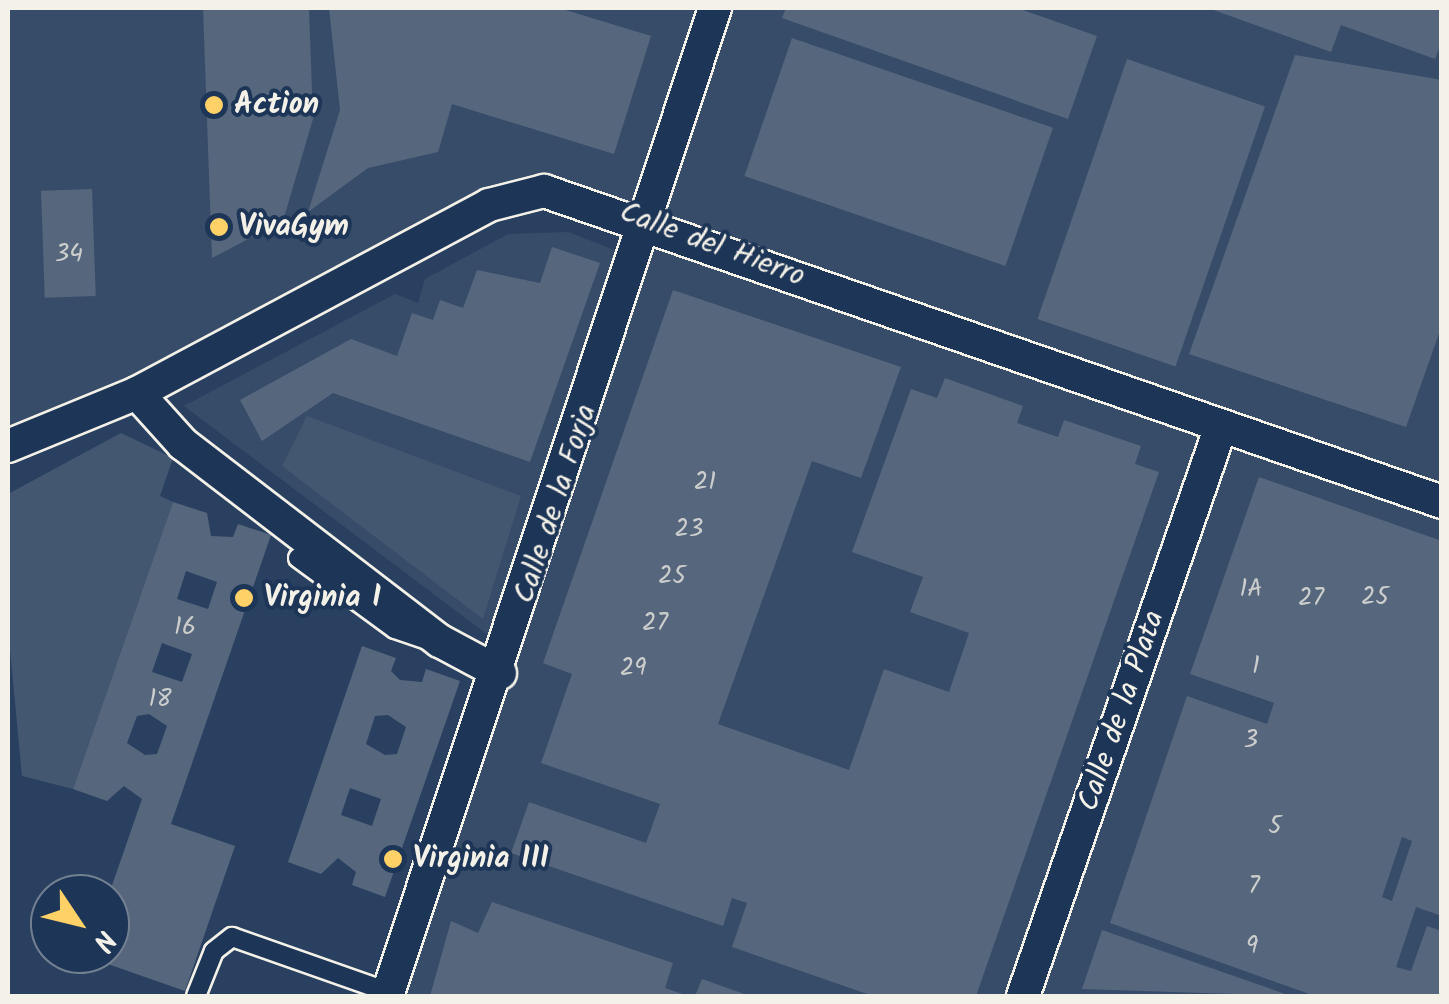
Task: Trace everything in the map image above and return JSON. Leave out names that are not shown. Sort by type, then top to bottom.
[{"type":"street","name":"Calle de la Forja","points":[[388,994],[500,672],[715,8]]},
{"type":"street","name":"Calle del Hierro","points":[[8,446],[138,393],[520,193],[568,194],[1442,502]]},
{"type":"street","points":[[138,393],[182,444],[440,641],[500,672]]},
{"type":"street","name":"Calle de la Plata","points":[[1023,996],[1221,426]]},
{"type":"lane","points":[[298,558],[395,630],[440,641]]},
{"type":"lane","points":[[196,996],[214,951],[232,937],[388,994]]},
{"type":"shaded area","points":[[8,8],[1441,8],[1441,996],[387,996],[648,222],[544,191],[8,446]]},
{"type":"shaded area","points":[[568,232],[615,250],[619,263],[488,635],[184,406],[395,294],[418,303],[425,279],[508,234]]},
{"type":"shaded area","points":[[307,416],[521,496],[483,619],[282,466]]},
{"type":"shaded area","points":[[121,433],[173,458],[160,496],[173,502],[73,789],[22,776],[8,629],[8,494]]},
{"type":"building","points":[[203,8],[309,8],[313,119],[283,221],[212,258]]},
{"type":"building","points":[[329,8],[559,8],[651,36],[614,154],[452,104],[438,152],[368,168],[308,212],[340,110]]},
{"type":"building","points":[[786,8],[1017,8],[1097,36],[1068,119],[782,18]]},
{"type":"building","points":[[1208,8],[1442,8],[1442,41],[1435,59],[1341,25],[1331,52]]},
{"type":"building","points":[[792,38],[1053,128],[1005,266],[744,176]]},
{"type":"building","points":[[1295,55],[1442,80],[1442,325],[1406,427],[1189,354]]},
{"type":"building","points":[[1127,59],[1265,107],[1176,367],[1037,319]]},
{"type":"building","points":[[92,189],[96,296],[45,298],[41,191]]},
{"type":"building","points":[[552,247],[600,263],[530,462],[333,393],[262,441],[240,400],[351,339],[397,356],[412,313],[433,320],[440,300],[463,308],[477,270],[540,283]]},
{"type":"building","points":[[673,290],[901,367],[861,478],[812,461],[718,724],[849,770],[884,669],[949,692],[969,633],[910,612],[923,577],[852,552],[911,389],[937,398],[945,378],[1023,406],[1017,423],[1058,437],[1064,420],[1141,446],[1135,464],[1159,472],[976,996],[873,996],[732,947],[747,903],[732,898],[723,926],[511,853],[529,802],[646,843],[660,804],[541,763],[572,674],[543,663]]},
{"type":"building","points":[[1259,477],[1442,541],[1442,916],[1416,907],[1396,967],[1411,971],[1427,926],[1442,931],[1442,996],[1315,996],[1110,923],[1187,696],[1267,724],[1274,703],[1190,674]],"holes":[[[1402,837],[1412,841],[1392,901],[1382,897]]]},
{"type":"building","points":[[173,502],[207,513],[211,536],[233,537],[238,524],[271,535],[171,824],[235,846],[185,991],[130,972],[130,874],[116,874],[142,799],[124,786],[107,801],[73,789]],"holes":[[[186,571],[217,582],[208,609],[177,599]],[[162,643],[192,654],[182,682],[152,672]],[[149,714],[167,726],[157,754],[145,755],[127,743],[137,716]]]},
{"type":"building","points":[[362,646],[396,658],[391,671],[400,680],[422,682],[426,669],[460,681],[385,897],[352,885],[356,872],[338,858],[321,874],[288,862]],"holes":[[[388,715],[406,727],[397,754],[385,755],[366,744],[375,716]],[[350,788],[381,799],[372,826],[341,815]]]},
{"type":"building","points":[[492,902],[673,963],[665,988],[688,996],[430,996],[451,921],[478,933]]},
{"type":"building","points":[[1102,930],[1291,996],[1082,989]]},
{"type":"building","points":[[702,979],[750,996],[695,996]]},
{"type":"place","name":"Action","points":[[214,105]]},
{"type":"place","name":"VivaGym","points":[[219,227]]},
{"type":"place","name":"Virginia I","points":[[244,598]]},
{"type":"place","name":"Virginia III","points":[[393,859]]}]
